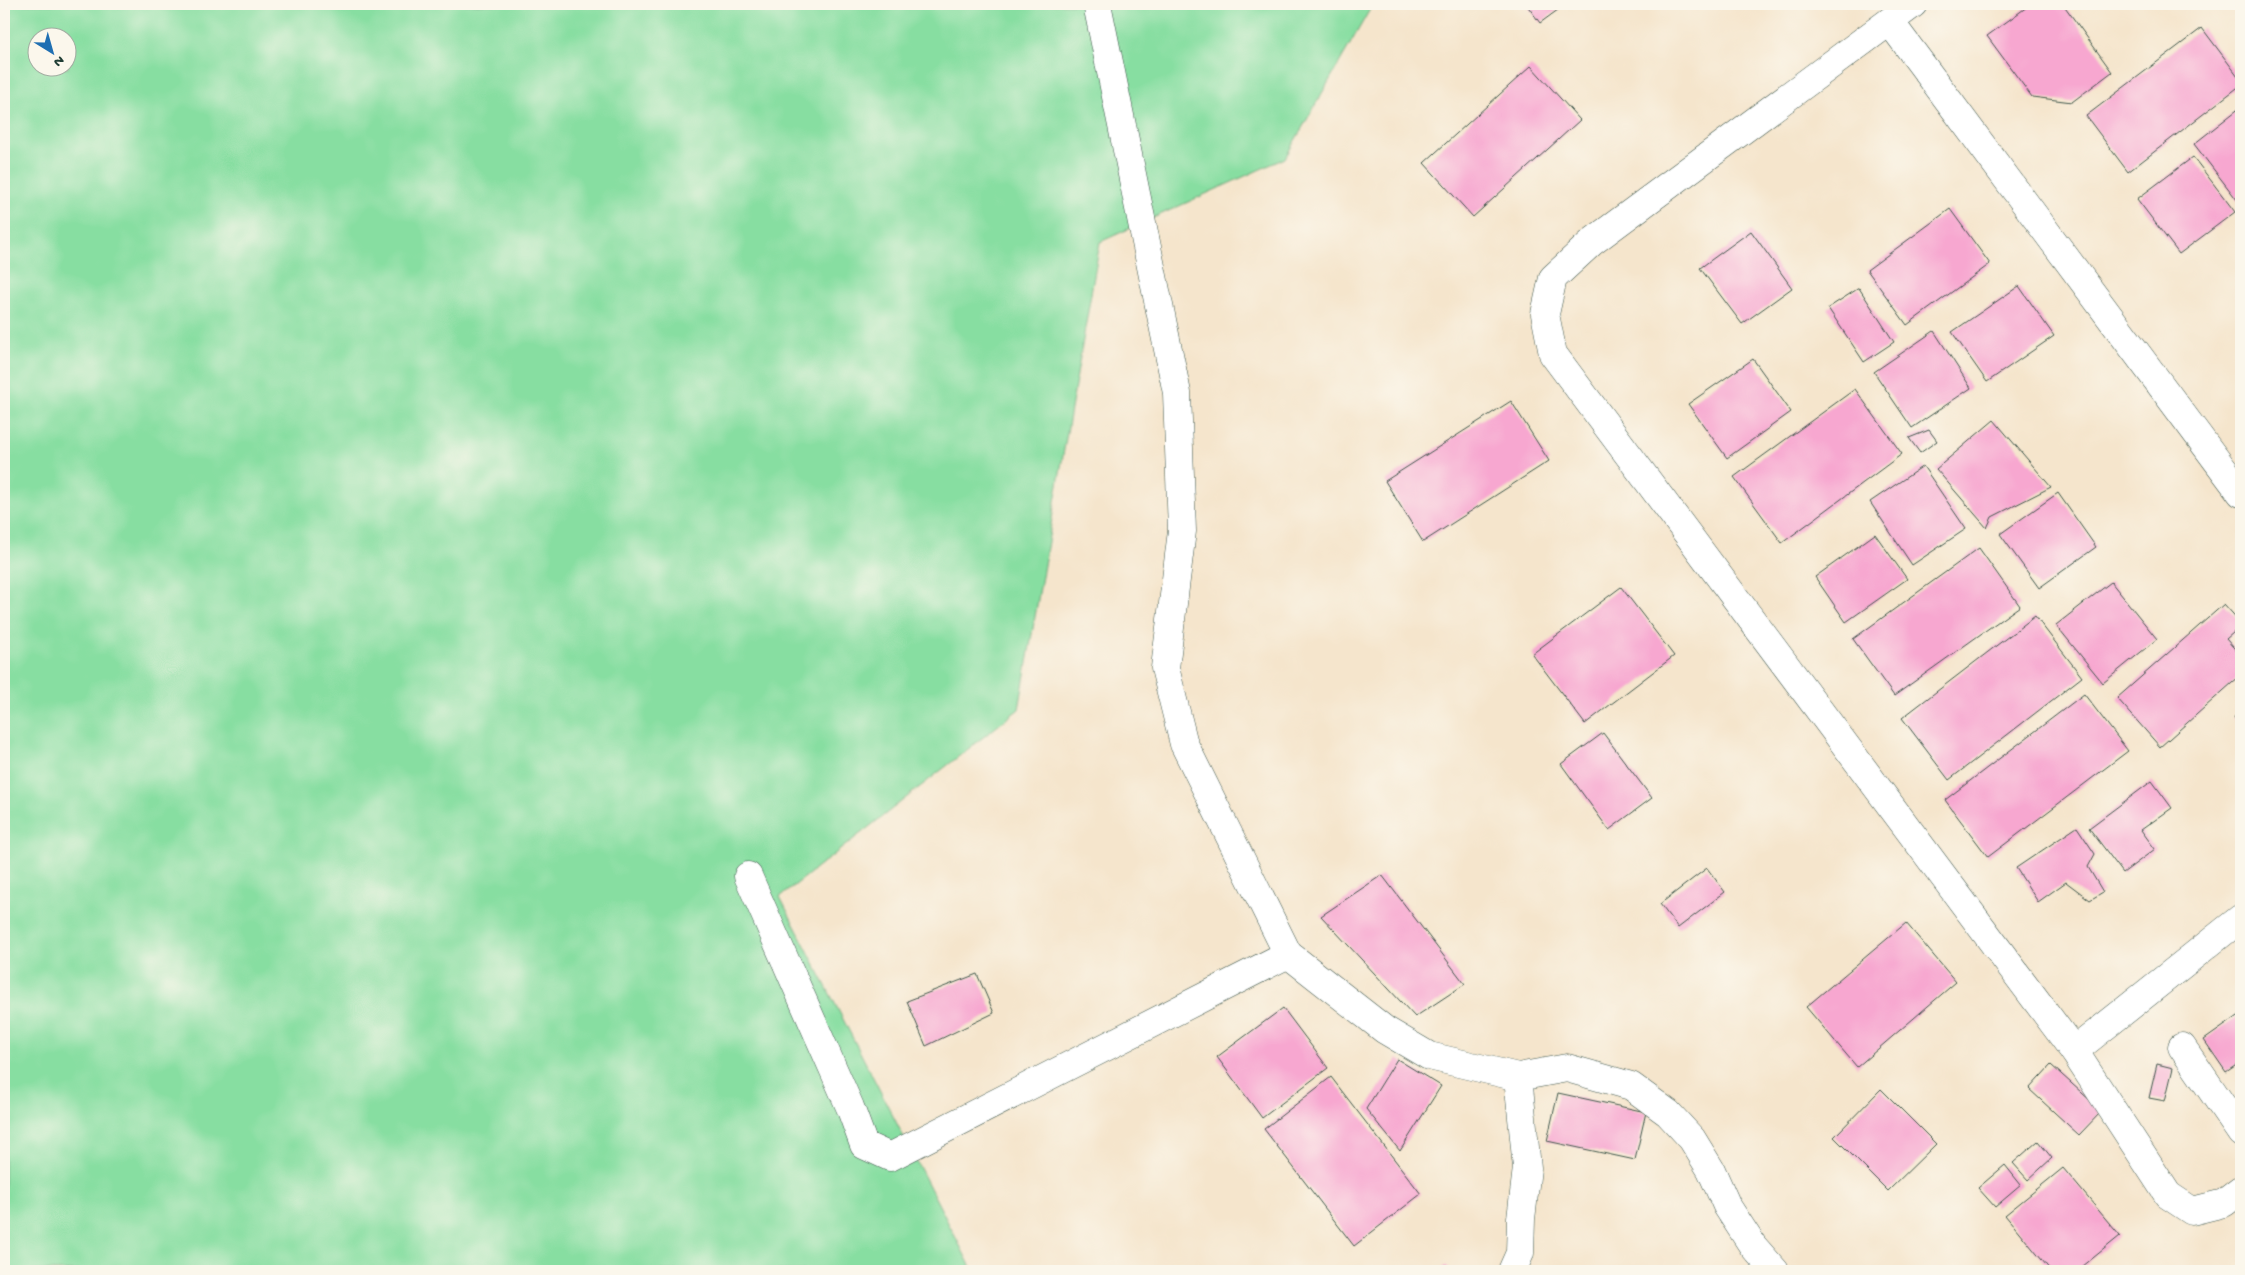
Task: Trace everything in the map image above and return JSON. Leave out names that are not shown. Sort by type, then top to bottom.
[{"type":"street","points":[[1097,4],[1177,393],[1182,531],[1165,668],[1184,744],[1288,954],[1385,1030],[1429,1056],[1518,1077],[1568,1068],[1631,1086],[1668,1113],[1692,1139],[1711,1170],[1727,1206],[1753,1246],[1775,1271]]},
{"type":"street","points":[[1913,4],[1592,242],[1553,278],[1545,314],[1553,354],[2074,1052],[2168,1196],[2192,1211],[2224,1202],[2241,1190]]},
{"type":"street","points":[[1890,22],[2241,493]]},
{"type":"street","points":[[748,876],[850,1107],[864,1145],[890,1157],[1288,954]]},
{"type":"street","points":[[2074,1052],[2241,918]]},
{"type":"street","points":[[2182,1047],[2241,1133]]},
{"type":"street","points":[[1512,1271],[1520,1254],[1521,1219],[1527,1168],[1518,1077]]},
{"type":"green space","points":[[4,4],[1373,4],[1285,158],[1100,242],[1019,709],[780,897],[973,1271],[4,1271]]},
{"type":"building","points":[[1526,4],[1566,4],[1540,23]]},
{"type":"building","points":[[2031,4],[2063,4],[2112,72],[2072,102],[2032,97],[1987,36]]},
{"type":"building","points":[[2202,28],[2241,80],[2241,85],[2128,172],[2086,116]]},
{"type":"building","points":[[1531,66],[1580,120],[1473,217],[1424,163]]},
{"type":"building","points":[[2241,107],[2241,205],[2194,144]]},
{"type":"building","points":[[2193,157],[2235,212],[2179,254],[2137,199]]},
{"type":"building","points":[[1950,209],[1990,264],[1907,325],[1867,270]]},
{"type":"building","points":[[1751,231],[1792,288],[1742,324],[1700,268]]},
{"type":"building","points":[[2019,286],[2054,336],[1987,382],[1952,332]]},
{"type":"building","points":[[1859,288],[1894,342],[1864,362],[1828,308]]},
{"type":"building","points":[[1934,331],[1971,388],[1912,428],[1874,372]]},
{"type":"building","points":[[1753,359],[1791,412],[1727,458],[1688,404]]},
{"type":"building","points":[[1855,389],[1902,454],[1782,543],[1734,477]]},
{"type":"building","points":[[1511,401],[1549,461],[1423,542],[1385,481]]},
{"type":"building","points":[[1994,420],[2051,487],[1992,517],[1987,528],[1936,469]]},
{"type":"building","points":[[1929,430],[1937,441],[1920,453],[1909,438]]},
{"type":"building","points":[[1923,466],[1966,529],[1912,565],[1870,502]]},
{"type":"building","points":[[2058,493],[2096,547],[2039,588],[2000,534]]},
{"type":"building","points":[[1875,534],[1907,579],[1846,622],[1815,577]]},
{"type":"building","points":[[1979,548],[2020,606],[1894,696],[1853,639]]},
{"type":"building","points":[[2111,582],[2157,639],[2103,683],[2056,625]]},
{"type":"building","points":[[1621,587],[1674,656],[1585,724],[1532,654]]},
{"type":"building","points":[[2224,604],[2241,623],[2241,626],[2226,639],[2241,656],[2241,675],[2160,747],[2117,698]]},
{"type":"building","points":[[2035,616],[2082,677],[1949,780],[1902,718]]},
{"type":"building","points":[[2084,694],[2128,751],[1988,857],[1945,800]]},
{"type":"building","points":[[2241,712],[2241,728],[2234,717]]},
{"type":"building","points":[[1603,733],[1652,798],[1609,830],[1561,764]]},
{"type":"building","points":[[2152,781],[2172,808],[2141,830],[2155,849],[2123,873],[2089,828]]},
{"type":"building","points":[[2077,827],[2095,854],[2088,867],[2103,892],[2090,900],[2066,882],[2038,902],[2016,868]]},
{"type":"building","points":[[1707,868],[1725,892],[1678,928],[1660,904]]},
{"type":"building","points":[[1382,875],[1465,984],[1415,1017],[1321,916]]},
{"type":"building","points":[[1906,923],[1956,982],[1857,1067],[1806,1007]]},
{"type":"building","points":[[977,974],[994,1013],[926,1046],[907,1001]]},
{"type":"building","points":[[1283,1008],[1328,1068],[1262,1118],[1217,1057]]},
{"type":"building","points":[[2241,1014],[2241,1062],[2226,1072],[2204,1040]]},
{"type":"building","points":[[1397,1059],[1441,1086],[1400,1151],[1366,1109]]},
{"type":"building","points":[[2157,1064],[2173,1068],[2165,1101],[2149,1098]]},
{"type":"building","points":[[2051,1065],[2102,1111],[2079,1135],[2029,1089]]},
{"type":"building","points":[[1331,1077],[1421,1194],[1354,1246],[1264,1129]]},
{"type":"building","points":[[1881,1089],[1936,1144],[1888,1191],[1834,1137]]},
{"type":"building","points":[[1558,1093],[1646,1112],[1635,1160],[1547,1141]]},
{"type":"building","points":[[2038,1141],[2052,1158],[2028,1180],[2013,1163]]},
{"type":"building","points":[[2005,1165],[2021,1185],[1995,1207],[1978,1188]]},
{"type":"building","points":[[2063,1168],[2120,1236],[2077,1271],[2051,1271],[2005,1215]]},
{"type":"building","points":[[1446,1265],[1451,1271],[1438,1271]]}]
